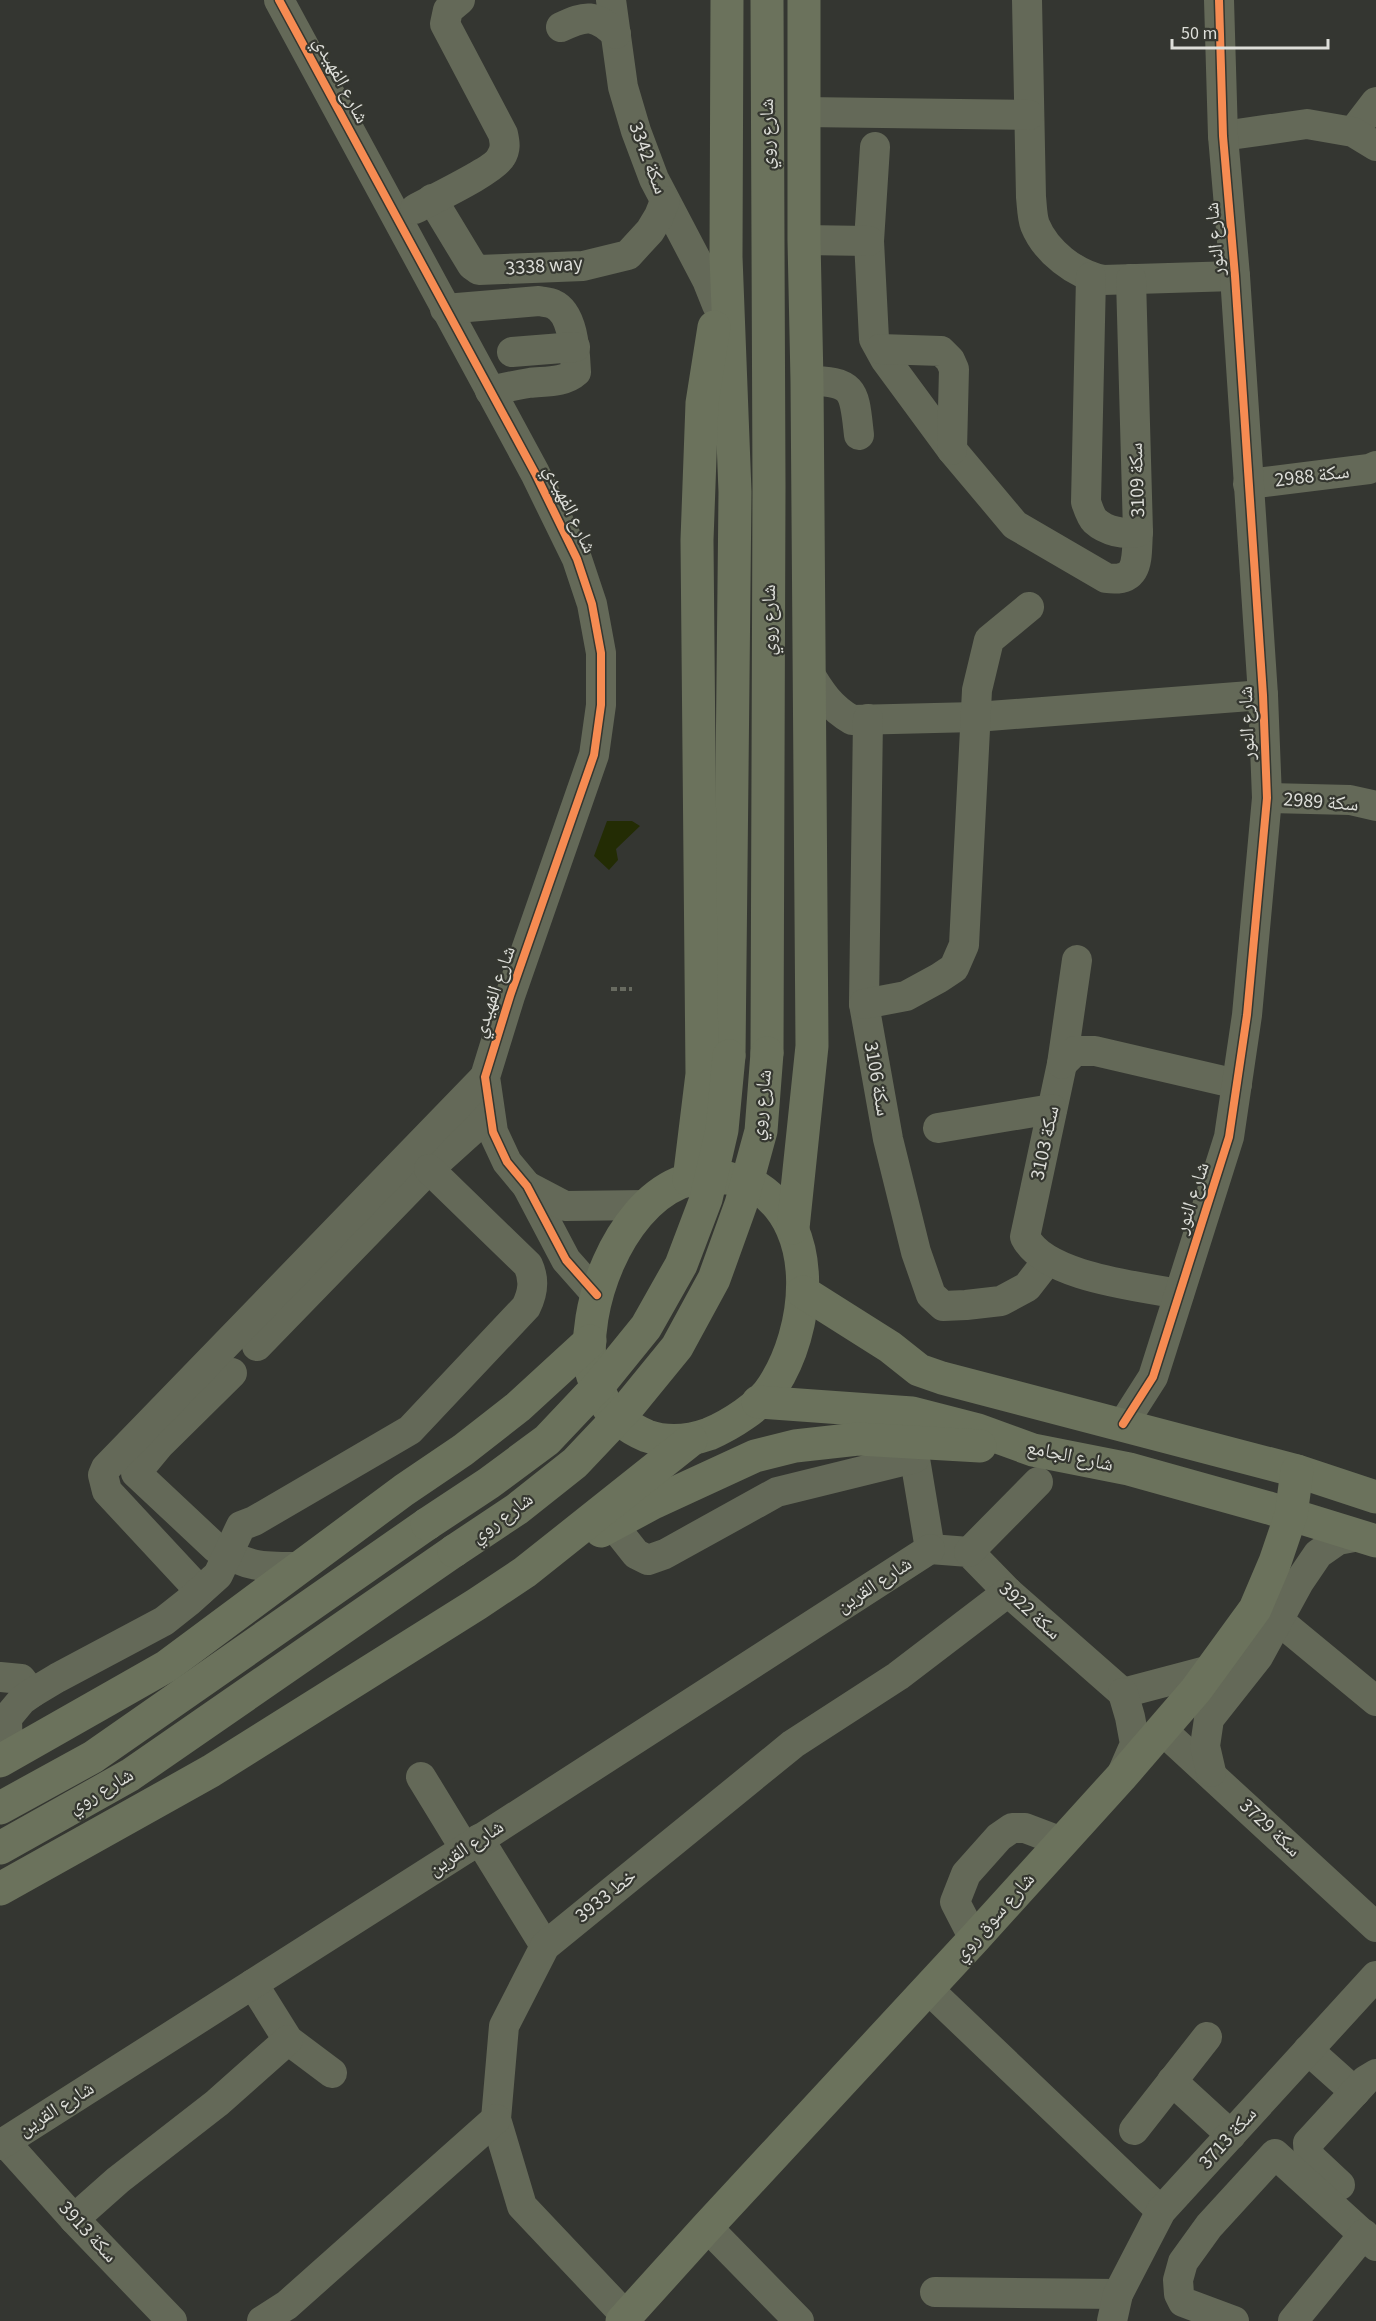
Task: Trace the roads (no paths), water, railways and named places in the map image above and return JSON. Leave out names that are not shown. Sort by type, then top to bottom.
[{"type":"main road","name":"شارع روي","points":[[0,1808],[93,1757],[489,1483],[547,1440],[599,1385],[646,1327],[681,1265],[706,1199],[722,1130],[729,1056],[735,492],[726,257],[727,0]]},
{"type":"main road","name":"شارع روي","points":[[0,1848],[130,1775],[517,1509],[575,1463],[628,1407],[677,1347],[714,1279],[741,1204],[761,1131],[767,1053],[769,511],[767,0]]},
{"type":"main road","points":[[793,1228],[812,1046],[804,240],[804,0]]},
{"type":"main road","points":[[767,254],[809,563]]},
{"type":"main road","points":[[689,1179],[702,1074],[697,540],[702,403],[726,257]]},
{"type":"main road","points":[[525,1572],[691,1440],[732,1424],[773,1388],[788,1357],[800,1321],[803,1292],[800,1250],[793,1228],[780,1209],[756,1186],[728,1178],[689,1179],[663,1192],[648,1204],[621,1237],[604,1270],[592,1316],[591,1371],[603,1401],[628,1428],[658,1440],[691,1440]]},
{"type":"main road","points":[[803,1292],[890,1347],[919,1370],[1297,1471],[1376,1497]]},
{"type":"main road","points":[[0,1790],[40,1763],[404,1490],[472,1443],[518,1407],[590,1341]]},
{"type":"main road","name":"شارع الجامع","points":[[758,1402],[912,1413],[978,1430],[1033,1450],[1130,1469],[1367,1538]]},
{"type":"main road","points":[[0,1889],[211,1771],[525,1572],[653,1503],[755,1456],[795,1446],[858,1439],[914,1450],[1033,1450]]},
{"type":"main road","name":"شارع سوق روي","points":[[624,2319],[1121,1777],[1210,1670],[1254,1609],[1275,1562],[1291,1515],[1297,1471]]},
{"type":"main road","points":[[4,1759],[167,1666]]},
{"type":"main road","points":[[0,1863],[211,1771]]},
{"type":"street","name":"شارع الفهيدي","points":[[279,0],[535,473],[577,559],[592,604],[601,653],[600,705],[594,755],[510,996],[485,1077],[493,1132],[507,1162],[527,1186],[566,1260],[597,1295]]},
{"type":"street","points":[[397,219],[488,169],[501,159],[505,146],[503,134],[446,24],[448,10],[460,0]]},
{"type":"street","name":"سكة 3342","points":[[611,0],[623,87],[654,179],[707,280],[717,305]]},
{"type":"street","points":[[1027,0],[1031,197],[1035,225],[1050,249],[1070,266],[1091,277],[1103,280],[1235,276]]},
{"type":"street","name":"شارع النور","points":[[1123,1424],[1153,1377],[1229,1137],[1247,1014],[1267,798],[1263,695],[1235,276],[1222,136],[1219,0]]},
{"type":"street","points":[[561,27],[580,18],[589,17],[607,26],[616,34]]},
{"type":"street","points":[[1222,136],[1307,124],[1365,139],[1376,102]]},
{"type":"street","points":[[804,112],[1029,115]]},
{"type":"street","points":[[875,147],[869,241],[874,339],[879,349],[952,450],[1015,525],[1107,578],[1119,580],[1129,575],[1136,567],[1138,532]]},
{"type":"street","name":"3338 way","points":[[432,199],[472,265],[479,270],[583,266],[628,255],[650,231],[665,201]]},
{"type":"street","points":[[804,240],[869,241]]},
{"type":"street","name":"سكة 3109","points":[[1091,277],[1086,502],[1094,520],[1115,531],[1128,534],[1138,532],[1131,279]]},
{"type":"street","points":[[445,309],[504,302],[539,301],[554,304],[566,314],[575,347],[576,372],[571,377],[490,391]]},
{"type":"street","points":[[512,352],[575,347]]},
{"type":"street","points":[[879,349],[941,351],[950,360],[954,369],[952,450]]},
{"type":"street","points":[[807,381],[834,382],[842,385],[849,392],[855,402],[859,435]]},
{"type":"street","name":"سكة 2988","points":[[1248,484],[1376,466]]},
{"type":"street","points":[[864,1004],[906,996],[939,978],[954,968],[964,945],[977,690],[989,640],[1029,607]]},
{"type":"street","points":[[808,671],[820,692],[837,711],[852,720],[976,717],[1263,695]]},
{"type":"street","name":"سكة 3106","points":[[868,719],[864,1004],[888,1138],[916,1252],[931,1295],[944,1306],[1001,1301],[1027,1287],[1048,1260]]},
{"type":"street","name":"سكة 2989","points":[[1267,798],[1350,800],[1376,806]]},
{"type":"street","name":"سكة 3103","points":[[1077,960],[1062,1064],[1025,1237],[1030,1247],[1048,1260],[1078,1274],[1179,1294]]},
{"type":"street","points":[[1062,1064],[1075,1051],[1095,1051],[1237,1084]]},
{"type":"street","points":[[301,1567],[258,1567],[228,1555],[216,1548],[136,1473],[485,1077]]},
{"type":"street","points":[[938,1128],[1052,1109]]},
{"type":"street","points":[[200,1591],[107,1491],[104,1475],[111,1462],[241,1354],[429,1169],[490,1114]]},
{"type":"street","points":[[4,1759],[4,1716],[22,1700],[57,1678],[164,1621],[218,1575],[241,1526],[254,1521],[410,1430],[526,1307],[531,1298],[533,1275],[528,1265],[429,1169]]},
{"type":"street","name":"شارع الفهيدي","points":[[527,1186],[565,1206],[648,1204]]},
{"type":"street","name":"شارع النور","points":[[1153,1377],[1163,1435]]},
{"type":"street","points":[[613,1525],[636,1554],[648,1560],[665,1554],[777,1492],[914,1450],[930,1549],[969,1552],[1038,1482]]},
{"type":"street","points":[[1211,1772],[1205,1746],[1209,1719],[1258,1657],[1299,1581],[1318,1554],[1338,1540],[1367,1538]]},
{"type":"street","name":"شارع القرين","points":[[2,2143],[930,1549]]},
{"type":"street","name":"سكة 3922","points":[[969,1552],[1008,1592],[1123,1693]]},
{"type":"street","name":"3933 خط","points":[[624,2319],[522,2206],[496,2119],[504,2026],[545,1946],[793,1744],[898,1676],[1008,1592]]},
{"type":"street","points":[[1278,1620],[1376,1701]]},
{"type":"street","points":[[1121,1777],[1135,1744],[1123,1693],[1210,1670]]},
{"type":"street","points":[[0,1677],[21,1679],[32,1693]]},
{"type":"street","name":"سكة 3729","points":[[1162,1730],[1211,1772],[1376,1927]]},
{"type":"street","points":[[421,1778],[472,1844],[545,1946]]},
{"type":"street","points":[[974,1939],[955,1902],[966,1874],[999,1836],[1012,1828],[1025,1828],[1062,1842]]},
{"type":"street","name":"سكة 3713","points":[[1115,2308],[1161,2211],[1376,1976]]},
{"type":"street","points":[[253,1984],[288,2040],[332,2073]]},
{"type":"street","points":[[928,1989],[1161,2211]]},
{"type":"street","points":[[1134,2130],[1207,2037]]},
{"type":"street","points":[[74,2219],[118,2180],[217,2103],[288,2040]]},
{"type":"street","points":[[1308,2050],[1366,2083],[1308,2143],[1307,2149],[1313,2161],[1372,2233]]},
{"type":"street","points":[[1172,2081],[1236,2129],[1275,2154],[1372,2233]]},
{"type":"street","points":[[262,2321],[287,2305],[496,2119]]},
{"type":"street","name":"سكة 3913","points":[[2,2143],[172,2321]]},
{"type":"street","points":[[1234,2321],[1184,2302],[1179,2294],[1178,2280],[1183,2262],[1209,2226],[1275,2154]]},
{"type":"street","points":[[707,2227],[799,2321]]},
{"type":"street","points":[[1293,2321],[1372,2233]]},
{"type":"street","points":[[935,2292],[1115,2308]]}]
